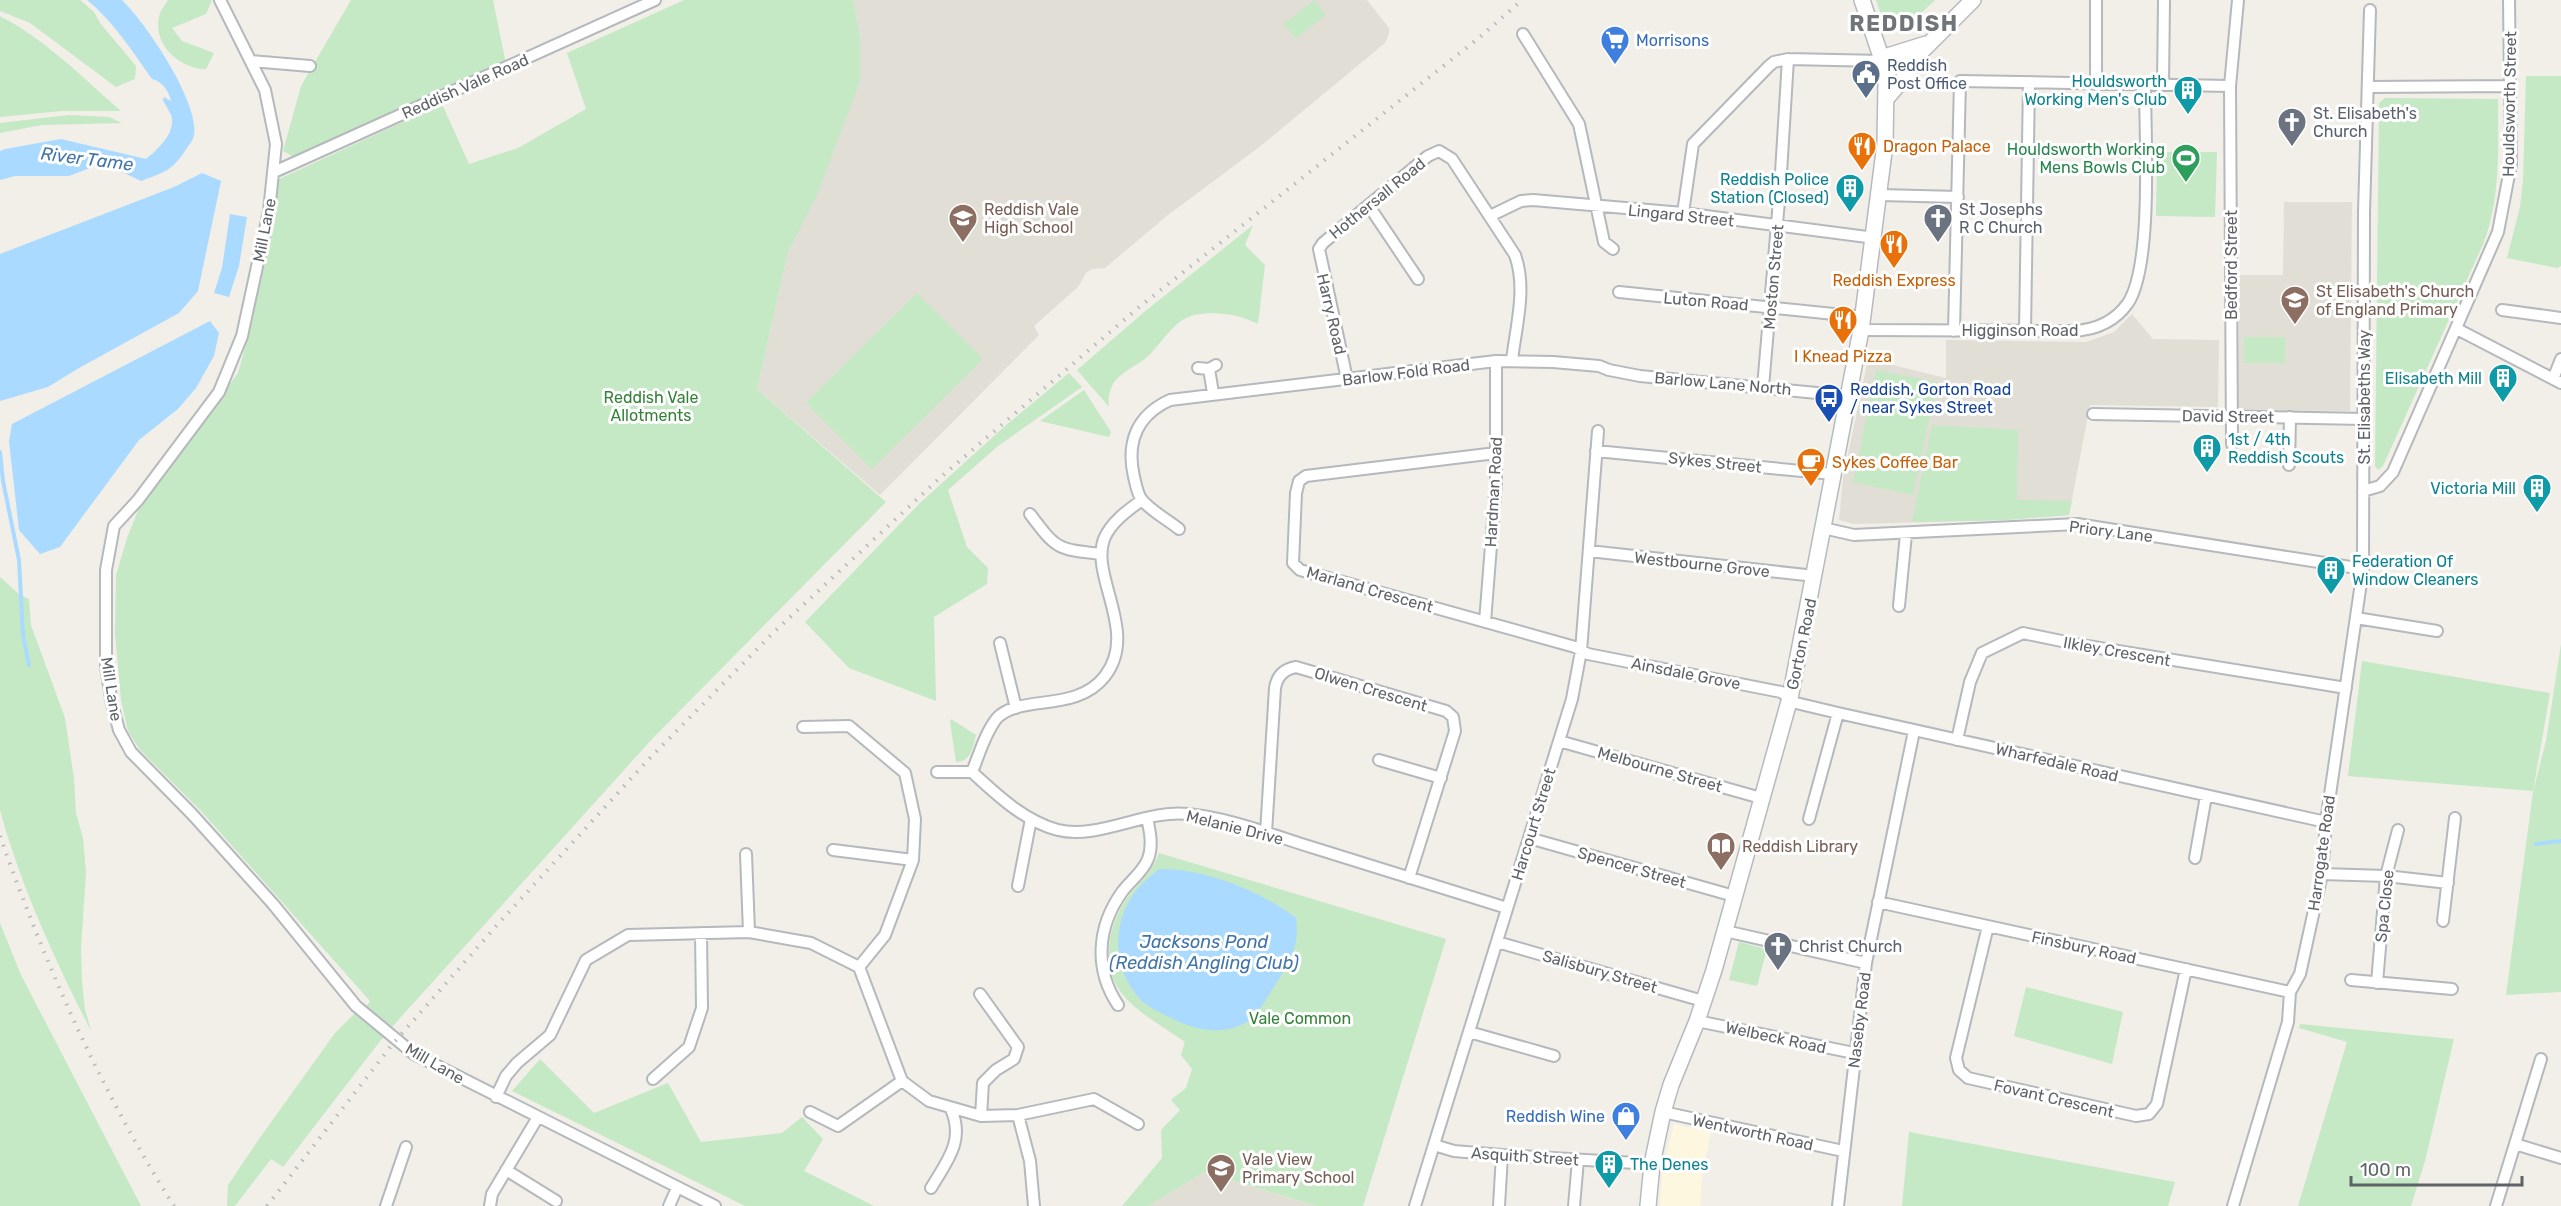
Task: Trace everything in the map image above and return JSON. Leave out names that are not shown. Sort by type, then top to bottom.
[{"type":"main road","name":"Gorton Road","points":[[1648,1206],[1652,1164],[1663,1112],[1671,1085],[1697,1021],[1725,931],[1790,698],[1862,323],[1880,195],[1885,144],[1886,99],[1883,63],[1862,0]]},
{"type":"main road","points":[[1883,63],[1911,62],[1973,0]]},
{"type":"main road","points":[[1886,99],[1912,71],[1932,42]]},
{"type":"street","name":"Mill Lane","points":[[220,0],[265,90],[276,144],[269,211],[243,336],[219,392],[138,500],[114,526],[106,570],[106,667],[119,730],[131,752],[192,814],[273,904],[356,1006],[414,1054],[714,1206]]},
{"type":"street","name":"Reddish Vale Road","points":[[274,172],[655,0]]},
{"type":"street","points":[[2096,0],[2096,84]]},
{"type":"street","points":[[2163,85],[2164,0]]},
{"type":"street","name":"Bedford Street","points":[[2232,444],[2230,86],[2238,0]]},
{"type":"street","name":"Houldsworth Street","points":[[2363,491],[2380,486],[2393,472],[2498,232],[2511,164],[2509,0]]},
{"type":"street","name":"St. Elisabeths Way","points":[[2363,491],[2364,212],[2370,10]]},
{"type":"street","points":[[1523,34],[1579,124],[1604,242],[1613,249]]},
{"type":"street","points":[[1683,213],[1693,144],[1774,62],[1788,59],[1883,63]]},
{"type":"street","name":"Moston Street","points":[[1763,387],[1771,307],[1788,59]]},
{"type":"street","points":[[251,62],[310,66]]},
{"type":"street","points":[[1954,331],[1960,81],[2230,86]]},
{"type":"street","points":[[2025,331],[2029,82]]},
{"type":"street","name":"Higginson Road","points":[[1862,323],[1954,331],[2025,331],[2083,330],[2108,323],[2127,304],[2136,287],[2141,263],[2145,220],[2145,85]]},
{"type":"street","points":[[2369,87],[2510,87]]},
{"type":"street","name":"Hothersall Road","points":[[1319,249],[1323,243],[1428,156],[1439,151],[1452,159],[1490,216]]},
{"type":"street","points":[[1880,195],[1958,197]]},
{"type":"street","name":"Lingard Street","points":[[1490,216],[1521,201],[1533,200],[1683,213],[1875,238]]},
{"type":"street","points":[[1369,206],[1418,279]]},
{"type":"street","points":[[1490,216],[1515,255],[1520,268],[1521,286],[1512,360]]},
{"type":"street","name":"Harry Road","points":[[1319,249],[1347,379]]},
{"type":"street","name":"Luton Road","points":[[1619,292],[1771,307],[1862,323]]},
{"type":"street","points":[[2502,310],[2561,318]]},
{"type":"street","points":[[2457,329],[2557,381],[2561,359]]},
{"type":"street","name":"Barlow Fold Road","points":[[1142,500],[1132,469],[1131,445],[1143,418],[1157,406],[1170,400],[1496,361],[1599,366]]},
{"type":"street","name":"Hardman Road","points":[[1485,622],[1496,453],[1496,361]]},
{"type":"street","name":"Barlow Lane North","points":[[1599,366],[1640,376],[1848,396]]},
{"type":"street","points":[[1208,368],[1214,393]]},
{"type":"street","name":"David Street","points":[[2092,414],[2364,419]]},
{"type":"street","points":[[2289,465],[2290,417]]},
{"type":"street","name":"Harcourt Street","points":[[1415,1206],[1572,699],[1581,651],[1598,432]]},
{"type":"street","name":"Sykes Street","points":[[1596,451],[1833,474]]},
{"type":"street","name":"Marland Crescent","points":[[1496,453],[1306,476],[1299,481],[1296,494],[1293,562],[1300,570],[1581,651]]},
{"type":"street","name":"Harrogate Road","points":[[2233,1206],[2288,1022],[2290,992],[2300,974],[2322,874],[2326,822],[2363,569],[2363,491]]},
{"type":"street","points":[[937,772],[972,772],[986,737],[998,717],[1016,708],[1075,698],[1090,691],[1104,678],[1111,667],[1115,651],[1117,620],[1101,554],[1104,538],[1123,514],[1142,500],[1179,529]]},
{"type":"street","points":[[1030,514],[1046,536],[1064,550],[1101,554]]},
{"type":"street","name":"Priory Lane","points":[[1823,528],[1854,535],[2077,524],[2363,569]]},
{"type":"street","points":[[1899,606],[1906,534]]},
{"type":"street","name":"Westbourne Grove","points":[[1589,551],[1815,576]]},
{"type":"street","points":[[2356,618],[2437,631]]},
{"type":"street","name":"Ilkley Crescent","points":[[1957,740],[1970,682],[1982,653],[2023,633],[2081,645],[2346,688]]},
{"type":"street","points":[[1000,643],[1016,708]]},
{"type":"street","name":"Ainsdale Grove","points":[[1581,651],[1781,692],[1790,698]]},
{"type":"street","name":"Olwen Crescent","points":[[1266,833],[1276,683],[1283,672],[1292,668],[1334,677],[1446,711],[1455,720],[1455,732],[1409,878]]},
{"type":"street","name":"Wharfedale Road","points":[[1790,698],[1796,703],[1914,731],[2326,822]]},
{"type":"street","points":[[1809,819],[1838,713]]},
{"type":"street","points":[[803,727],[849,726],[904,773],[915,819],[914,860],[885,935],[859,967]]},
{"type":"street","name":"Naseby Road","points":[[1838,1206],[1866,963],[1914,731]]},
{"type":"street","name":"Melbourne Street","points":[[1559,741],[1761,798]]},
{"type":"street","points":[[1379,760],[1441,778]]},
{"type":"street","name":"Melanie Drive","points":[[972,772],[1002,800],[1031,819],[1060,831],[1093,830],[1168,813],[1190,814],[1266,833],[1507,908]]},
{"type":"street","points":[[2195,858],[2206,796]]},
{"type":"street","points":[[1118,1005],[1103,976],[1101,959],[1103,934],[1122,892],[1148,860],[1150,836],[1147,818]]},
{"type":"street","points":[[2443,921],[2455,818]]},
{"type":"street","points":[[1018,886],[1031,819]]},
{"type":"street","name":"Spa Close","points":[[2377,983],[2386,876],[2398,830]]},
{"type":"street","name":"Spencer Street","points":[[1529,838],[1734,896]]},
{"type":"street","points":[[833,850],[914,860]]},
{"type":"street","points":[[746,854],[749,932]]},
{"type":"street","points":[[2322,874],[2386,876],[2448,883]]},
{"type":"street","name":"Finsbury Road","points":[[1878,902],[2290,992]]},
{"type":"street","name":"Fovant Crescent","points":[[1988,926],[1956,1058],[1959,1070],[1968,1078],[2124,1114],[2136,1116],[2149,1114],[2157,1104],[2186,969]]},
{"type":"street","points":[[1725,931],[1866,963]]},
{"type":"street","points":[[496,1097],[506,1076],[517,1063],[550,1035],[562,1015],[573,985],[586,960],[628,935],[749,932],[811,943],[859,967],[902,1082],[929,1101],[981,1116],[1018,1115],[1094,1099],[1138,1124]]},
{"type":"street","points":[[653,1079],[689,1047],[702,1008],[701,933]]},
{"type":"street","name":"Salisbury Street","points":[[1497,942],[1703,1001]]},
{"type":"street","points":[[2351,980],[2452,989]]},
{"type":"street","points":[[980,994],[1018,1047],[1014,1059],[996,1070],[983,1083],[981,1116]]},
{"type":"street","name":"Welbeck Road","points":[[1697,1021],[1854,1053]]},
{"type":"street","points":[[1469,1032],[1554,1056]]},
{"type":"street","points":[[2496,1206],[2541,1059]]},
{"type":"street","points":[[810,1112],[838,1126],[902,1082]]},
{"type":"street","points":[[931,1188],[956,1145],[957,1122],[951,1109]]},
{"type":"street","name":"Wentworth Road","points":[[1663,1112],[1843,1151]]},
{"type":"street","points":[[1018,1115],[1030,1161],[1034,1206]]},
{"type":"street","points":[[490,1206],[492,1194],[538,1117]]},
{"type":"street","points":[[2515,1144],[2561,1158]]},
{"type":"street","name":"Asquith Street","points":[[1434,1145],[1454,1151],[1652,1164]]},
{"type":"street","points":[[386,1206],[406,1147]]},
{"type":"street","points":[[1499,1206],[1502,1155]]},
{"type":"street","points":[[1574,1206],[1578,1160]]},
{"type":"street","points":[[506,1170],[556,1201]]},
{"type":"street","points":[[669,1206],[677,1188]]},
{"type":"shaded area","name":"Reddish Vale High School","points":[[853,0],[1367,0],[1389,28],[1389,34],[1385,43],[1262,145],[1168,215],[1105,268],[1092,269],[1086,273],[1078,287],[1034,326],[1039,335],[880,495],[757,389],[788,252],[796,235],[860,37]]},
{"type":"shaded area","name":"St Elisabeth's Church of England Primary","points":[[2284,202],[2352,202],[2350,411],[2238,410],[2239,275],[2283,275]]},
{"type":"shaded area","points":[[2132,314],[2153,339],[2219,340],[2218,407],[2090,405],[2069,515],[2005,520],[1854,524],[1839,520],[1843,478],[1868,359],[1946,378],[1946,340],[2086,342],[2114,332]]},
{"type":"shaded area","points":[[1674,1124],[1711,1132],[1702,1176],[1700,1206],[1660,1206],[1662,1174]]},
{"type":"shaded area","name":"Vale View Primary School","points":[[1204,1172],[1246,1185],[1317,1206],[1148,1206]]},
{"type":"green space","points":[[0,0],[80,0],[94,12],[100,23],[136,66],[135,79],[116,87],[30,23],[0,11]]},
{"type":"green space","points":[[168,0],[212,0],[206,14],[172,28],[182,41],[214,53],[206,69],[187,65],[170,54],[164,46],[158,27],[161,10]]},
{"type":"green space","points":[[351,0],[493,0],[506,64],[294,157],[283,151],[301,86]]},
{"type":"green space","name":"Reddish Vale Allotments","points":[[684,0],[853,0],[860,37],[860,81],[817,195],[788,252],[757,389],[886,502],[653,738],[391,1028],[366,1007],[370,1001],[201,811],[140,750],[128,731],[121,700],[115,633],[116,575],[141,503],[238,373],[252,323],[277,180],[442,104],[469,164],[518,148],[586,109],[567,53]]},
{"type":"green space","points":[[1314,0],[1326,15],[1296,38],[1284,24]]},
{"type":"green space","points":[[1876,0],[1935,0],[1914,20],[1912,16],[1885,25]]},
{"type":"green space","points":[[0,16],[33,36],[121,111],[61,111],[0,117]]},
{"type":"green space","points":[[2526,76],[2561,76],[2561,266],[2557,268],[2507,258],[2520,207],[2523,180]]},
{"type":"green space","points":[[2385,98],[2498,99],[2498,153],[2496,189],[2484,242],[2383,466],[2378,470],[2375,466],[2379,103]]},
{"type":"green space","points":[[69,115],[109,117],[122,123],[42,125],[0,133],[0,123]]},
{"type":"green space","name":"Houldsworth Working Mens Bowls Club","points":[[2157,152],[2217,152],[2215,217],[2156,216]]},
{"type":"green space","points":[[1253,225],[1245,245],[1265,265],[1258,324],[1219,313],[1194,315],[1187,318],[1174,327],[1152,353],[1116,380],[1110,392],[1109,407],[1077,370],[1143,313]]},
{"type":"green space","points":[[917,293],[983,359],[872,469],[806,403]]},
{"type":"green space","points":[[2244,337],[2285,337],[2285,363],[2244,363]]},
{"type":"green space","points":[[1876,370],[1937,382],[1913,495],[1853,482]]},
{"type":"green space","points":[[1069,373],[1082,387],[998,446],[948,490],[967,547],[988,568],[987,584],[934,617],[936,701],[849,668],[805,622],[920,503],[1005,426]]},
{"type":"green space","points":[[1084,390],[1111,432],[1109,437],[1040,421]]},
{"type":"green space","points":[[1932,425],[2018,430],[2017,500],[2072,501],[2069,515],[2005,520],[1912,522]]},
{"type":"green space","points":[[0,577],[19,594],[29,599],[31,625],[65,718],[74,779],[76,813],[83,838],[86,872],[81,949],[82,983],[85,1009],[91,1031],[40,923],[8,839],[0,810]]},
{"type":"green space","points":[[2561,644],[2561,992],[2506,995],[2533,792],[2546,741]]},
{"type":"green space","points":[[2362,661],[2550,693],[2533,791],[2348,776]]},
{"type":"green space","points":[[951,719],[976,735],[968,757],[956,762],[950,722]]},
{"type":"green space","name":"Vale Common","points":[[1159,853],[1446,939],[1363,1206],[1317,1206],[1204,1172],[1148,1206],[1122,1206],[1162,1158],[1161,1130],[1180,1110],[1171,1100],[1186,1088],[1192,1069],[1181,1055],[1185,1042],[1132,1004],[1114,980],[1109,965],[1109,948],[1116,918],[1125,901],[1153,866]]},
{"type":"green space","points":[[0,923],[21,975],[141,1206],[0,1206]]},
{"type":"green space","points":[[1739,942],[1767,949],[1757,986],[1729,980]]},
{"type":"green space","points":[[2026,987],[2123,1012],[2112,1064],[2014,1036]]},
{"type":"green space","points":[[356,1012],[384,1036],[283,1167],[271,1159],[235,1206],[227,1206],[228,1185],[335,1033]]},
{"type":"green space","points":[[2300,1024],[2454,1039],[2425,1161],[2411,1206],[2298,1206],[2347,1042],[2299,1028]]},
{"type":"green space","points":[[540,1059],[594,1113],[668,1083],[701,1142],[782,1133],[802,1117],[823,1139],[804,1171],[874,1206],[745,1206],[512,1091]]},
{"type":"green space","points":[[1909,1132],[2175,1182],[2168,1206],[1902,1206]]},
{"type":"water","name":"River Tame","points":[[87,0],[122,0],[144,26],[169,64],[189,104],[194,121],[193,139],[171,167],[141,181],[118,170],[95,166],[69,176],[15,176],[0,180],[0,151],[5,149],[61,139],[146,159],[160,147],[168,136],[172,118],[163,100],[164,97],[171,101],[167,90],[162,84],[152,79],[114,27]]},
{"type":"water","points":[[202,173],[221,181],[198,291],[179,313],[48,387],[0,401],[0,254],[174,187]]},
{"type":"water","points":[[230,214],[247,217],[239,266],[229,297],[214,293],[222,268]]},
{"type":"water","points":[[210,321],[219,333],[214,356],[196,388],[178,409],[139,440],[60,547],[40,554],[19,530],[9,441],[12,424]]},
{"type":"water","name":"Jacksons Pond (Reddish Angling Club)","points":[[1159,869],[1194,872],[1231,883],[1266,899],[1296,918],[1297,937],[1293,953],[1262,1005],[1247,1022],[1221,1030],[1203,1029],[1186,1024],[1146,1004],[1129,984],[1119,957],[1119,928],[1129,901],[1140,885]]},
{"type":"waterway","points":[[0,452],[3,481],[19,560],[23,635],[29,665]]},
{"type":"waterway","points":[[2536,844],[2561,841]]},
{"type":"railway","points":[[267,1206],[391,1046],[498,924],[648,760],[773,633],[942,476],[1138,308],[1480,37],[1522,0]]},
{"type":"railway","points":[[0,836],[36,932],[76,1026],[122,1118],[174,1206]]},
{"type":"place","name":"Morrisons","points":[[1615,66]]},
{"type":"place","name":"Reddish Post Office","points":[[1866,100]]},
{"type":"place","name":"Houldsworth Working Men's Club","points":[[2188,116]]},
{"type":"place","name":"St. Elisabeth's Church","points":[[2292,148]]},
{"type":"place","name":"Dragon Palace","points":[[1862,172]]},
{"type":"place","name":"Houldsworth Working Mens Bowls Club","points":[[2186,184]]},
{"type":"place","name":"Reddish Police Station (Closed)","points":[[1850,214]]},
{"type":"place","name":"Reddish Vale High School","points":[[963,244]]},
{"type":"place","name":"St Josephs R C Church","points":[[1938,244]]},
{"type":"place","name":"Reddish Express","points":[[1894,270]]},
{"type":"place","name":"St Elisabeth's Church of England Primary","points":[[2295,326]]},
{"type":"place","name":"I Knead Pizza","points":[[1843,346]]},
{"type":"place","name":"Elisabeth Mill","points":[[2503,404]]},
{"type":"place","name":"Reddish, Gorton Road / near Sykes Street","points":[[1829,424]]},
{"type":"place","name":"1st / 4th Reddish Scouts","points":[[2207,474]]},
{"type":"place","name":"Sykes Coffee Bar","points":[[1811,488]]},
{"type":"place","name":"Victoria Mill","points":[[2537,514]]},
{"type":"place","name":"Federation Of Window Cleaners","points":[[2331,596]]},
{"type":"place","name":"Reddish Library","points":[[1721,872]]},
{"type":"place","name":"Christ Church","points":[[1778,972]]},
{"type":"place","name":"Reddish Wine","points":[[1626,1142]]},
{"type":"place","name":"The Denes","points":[[1609,1190]]},
{"type":"place","name":"Vale View Primary School","points":[[1221,1194]]},
{"type":"district","name":"REDDISH","points":[[1904,23]]}]
